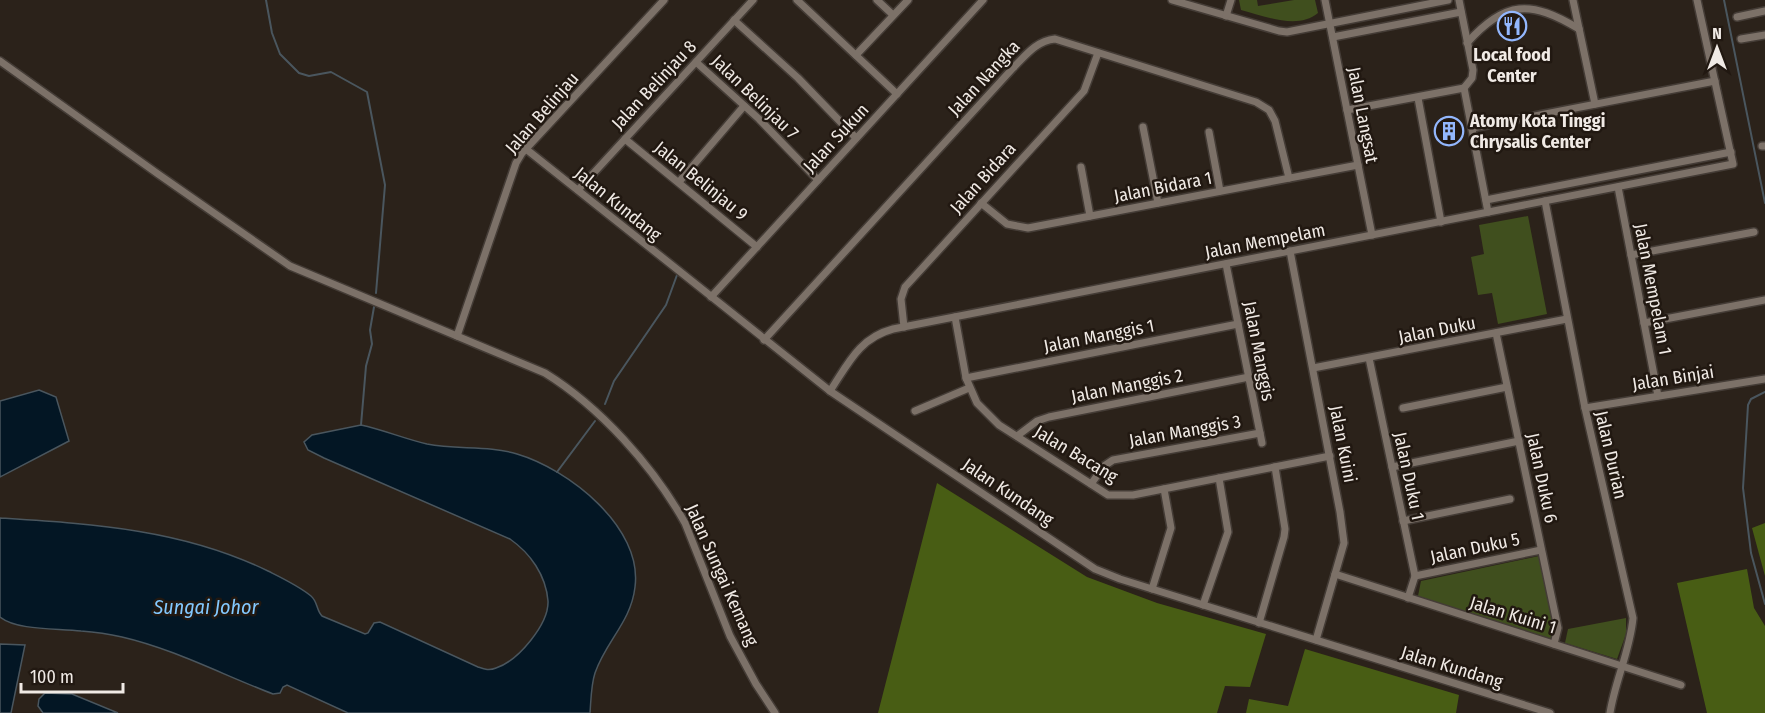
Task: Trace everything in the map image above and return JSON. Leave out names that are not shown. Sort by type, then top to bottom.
[{"type":"street","name":"Jalan Belinjau","points":[[458,336],[516,163],[526,149],[664,0]]},
{"type":"street","name":"Jalan Belinjau 8","points":[[578,190],[753,0]]},
{"type":"street","points":[[796,0],[897,94]]},
{"type":"street","points":[[877,0],[893,15]]},
{"type":"street","points":[[856,55],[908,0]]},
{"type":"street","name":"Jalan Sukun","points":[[711,297],[983,0]]},
{"type":"street","points":[[1172,0],[1287,32],[1448,0]]},
{"type":"street","points":[[1226,16],[1231,0]]},
{"type":"street","name":"Jalan Langsat","points":[[1325,0],[1372,235]]},
{"type":"street","points":[[1347,110],[1464,88],[1472,78],[1473,70],[1459,0]]},
{"type":"street","points":[[1573,0],[1595,104]]},
{"type":"street","points":[[1486,200],[1731,152],[1697,0]]},
{"type":"street","points":[[1467,43],[1488,19],[1498,12],[1518,5],[1539,6],[1552,10],[1579,29]]},
{"type":"street","points":[[1737,17],[1765,11]]},
{"type":"street","points":[[1333,37],[1461,12]]},
{"type":"street","points":[[734,20],[798,78],[856,138]]},
{"type":"street","points":[[1741,39],[1765,35]]},
{"type":"street","name":"Jalan Nangka","points":[[764,340],[947,139],[1037,44],[1045,40],[1055,39],[1256,102],[1269,110],[1275,121],[1289,178]]},
{"type":"street","name":"Jalan Bidara","points":[[904,327],[901,299],[905,287],[1084,91],[1098,53]]},
{"type":"street","name":"Jalan Sungai Kemang","points":[[0,61],[290,266],[545,373],[568,387],[586,402],[640,458],[677,508],[730,636],[775,713]]},
{"type":"street","name":"Jalan Belinjau 7","points":[[696,62],[818,180]]},
{"type":"street","points":[[1472,128],[1715,81]]},
{"type":"street","points":[[1464,88],[1488,212]]},
{"type":"street","points":[[1418,98],[1441,222]]},
{"type":"street","points":[[679,182],[744,106]]},
{"type":"street","points":[[1143,127],[1158,203]]},
{"type":"street","points":[[1209,132],[1220,191]]},
{"type":"street","name":"Jalan Belinjau 9","points":[[625,139],[757,247]]},
{"type":"street","name":"Jalan Kundang","points":[[526,149],[830,391],[1095,569],[1152,590],[1550,713]]},
{"type":"street","name":"Jalan Mempelam","points":[[830,391],[861,345],[877,333],[1733,164],[1731,152]]},
{"type":"street","name":"Jalan Bidara 1","points":[[981,203],[1007,224],[1029,228],[1358,165]]},
{"type":"street","points":[[1081,167],[1090,216]]},
{"type":"street","name":"Jalan Mempelam 1","points":[[1618,187],[1658,396]]},
{"type":"street","name":"Jalan Durian","points":[[1545,201],[1585,408],[1633,618],[1631,638],[1610,713]]},
{"type":"street","points":[[1631,255],[1754,232]]},
{"type":"street","name":"Jalan Kuini","points":[[1290,251],[1330,456],[1344,543],[1316,640]]},
{"type":"street","name":"Jalan Manggis","points":[[1226,264],[1262,443]]},
{"type":"street","points":[[1644,323],[1765,300]]},
{"type":"street","name":"Jalan Bacang","points":[[955,317],[966,378],[977,403],[999,425],[1108,495],[1133,495],[1330,456]]},
{"type":"street","name":"Jalan Duku","points":[[1313,368],[1567,319]]},
{"type":"street","name":"Jalan Manggis 1","points":[[966,378],[1238,324]]},
{"type":"street","name":"Jalan Duku 6","points":[[1496,333],[1558,628],[1554,644]]},
{"type":"street","name":"Jalan Duku 1","points":[[1369,358],[1415,576],[1408,598]]},
{"type":"street","name":"Jalan Manggis 2","points":[[1017,436],[1037,421],[1049,417],[1249,377]]},
{"type":"street","name":"Jalan Binjai","points":[[1585,408],[1765,379]]},
{"type":"street","points":[[1403,408],[1507,387]]},
{"type":"street","points":[[915,411],[969,388]]},
{"type":"street","name":"Jalan Manggis 3","points":[[1090,484],[1104,466],[1113,460],[1260,433]]},
{"type":"street","points":[[1392,468],[1519,441]]},
{"type":"street","points":[[1259,623],[1285,529],[1275,467]]},
{"type":"street","points":[[1203,605],[1228,532],[1220,478]]},
{"type":"street","points":[[1152,590],[1171,528],[1164,489]]},
{"type":"street","points":[[1403,521],[1510,499]]},
{"type":"street","name":"Jalan Duku 5","points":[[1415,576],[1541,550]]},
{"type":"street","name":"Jalan Kuini 1","points":[[1335,574],[1681,685]]},
{"type":"green space","points":[[1239,0],[1257,0],[1258,6],[1294,0],[1315,0],[1318,13],[1301,21],[1281,20],[1241,10]]},
{"type":"green space","points":[[1528,216],[1547,314],[1498,324],[1492,293],[1478,295],[1471,257],[1484,254],[1479,225]]},
{"type":"green space","points":[[937,483],[1087,577],[1157,603],[1266,634],[1250,687],[1225,686],[1217,713],[878,713]]},
{"type":"green space","points":[[1765,523],[1765,576],[1752,528]]},
{"type":"green space","points":[[1539,556],[1554,627],[1551,639],[1418,596],[1421,581]]},
{"type":"green space","points":[[1747,569],[1754,608],[1765,626],[1765,713],[1707,713],[1677,583]]},
{"type":"green space","points":[[1626,618],[1626,634],[1617,659],[1565,643],[1568,629]]},
{"type":"green space","points":[[1305,649],[1459,695],[1456,713],[1246,713],[1249,699],[1288,706]]},
{"type":"water","points":[[39,390],[56,397],[69,441],[0,477],[0,401]]},
{"type":"water","name":"Sungai Johor","points":[[361,425],[427,444],[484,448],[517,454],[558,473],[579,487],[615,523],[627,543],[634,565],[635,587],[629,611],[605,651],[595,673],[590,713],[348,713],[287,685],[280,693],[273,694],[179,655],[141,642],[97,633],[27,627],[0,617],[0,518],[103,526],[170,537],[236,557],[306,592],[313,598],[322,616],[365,634],[374,623],[380,622],[478,667],[491,669],[505,664],[531,640],[547,610],[547,591],[536,566],[510,539],[324,458],[308,450],[304,442],[312,435]]},
{"type":"water","points":[[0,644],[25,645],[11,713],[0,713]]},
{"type":"water","points":[[45,693],[72,694],[118,713],[43,713],[38,706],[39,699]]},
{"type":"waterway","points":[[266,0],[272,33],[280,54],[299,73],[309,76],[331,72],[367,92],[385,185],[376,293]]},
{"type":"waterway","points":[[1724,0],[1765,203]]},
{"type":"waterway","points":[[605,404],[614,381],[666,305],[677,275]]},
{"type":"waterway","points":[[361,425],[366,366],[372,344],[370,330],[374,307]]},
{"type":"waterway","points":[[1765,392],[1751,399],[1748,405],[1743,488],[1751,553],[1765,604]]},
{"type":"waterway","points":[[557,472],[595,421]]},
{"type":"place","name":"Local food Center","points":[[1512,26]]},
{"type":"place","name":"Atomy Kota Tinggi Chrysalis Center","points":[[1449,131]]}]
